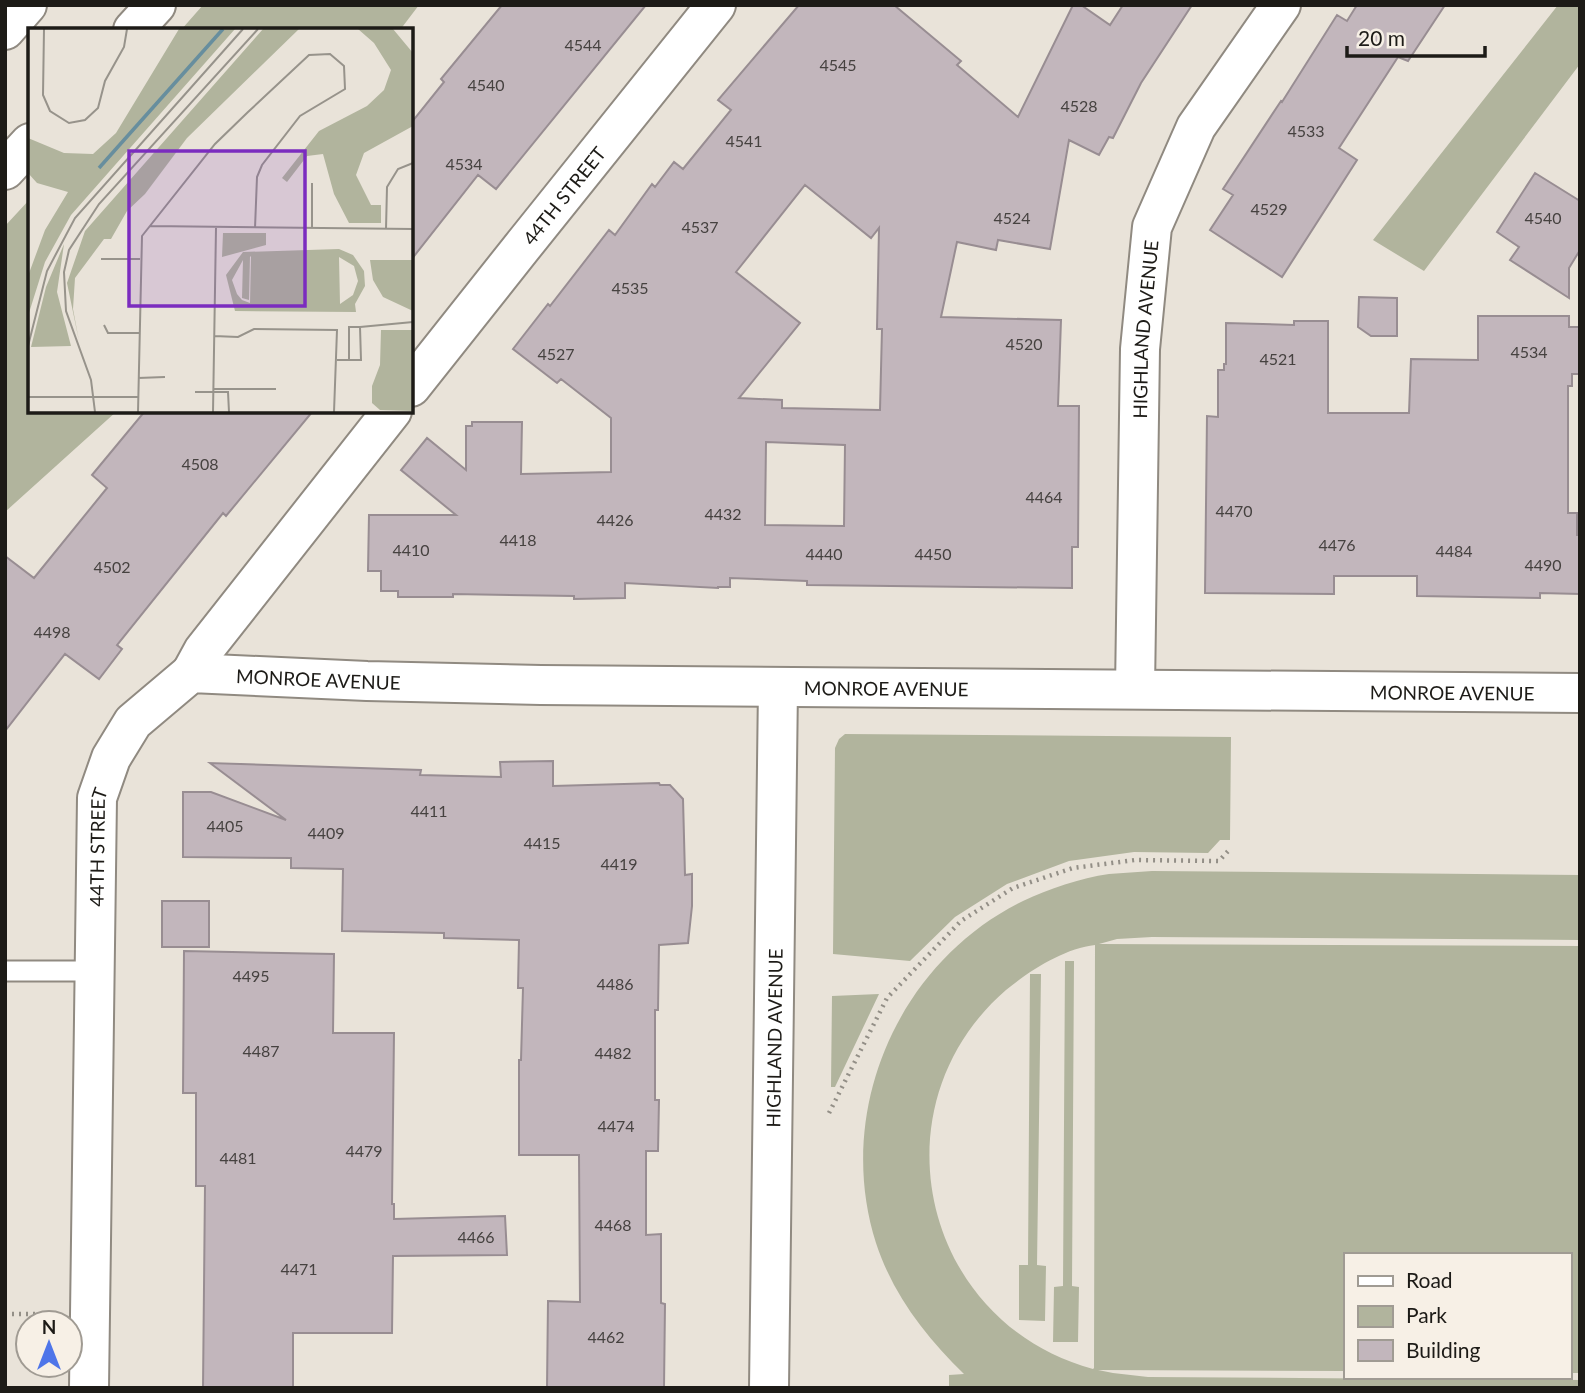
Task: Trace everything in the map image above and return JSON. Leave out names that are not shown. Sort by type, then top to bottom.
[{"type":"street","points":[[5,30],[27,5]]},
{"type":"street","points":[[136,28],[156,5]]},
{"type":"street","name":"44TH STREET","points":[[413,384],[716,5]]},
{"type":"street","name":"HIGHLAND AVENUE","points":[[1135,689],[1140,349],[1152,227],[1196,127],[1280,5]]},
{"type":"street","points":[[5,170],[28,145]]},
{"type":"street","name":"44TH STREET","points":[[89,1388],[97,799],[111,758],[133,722],[191,673],[203,651],[390,413]]},
{"type":"street","name":"MONROE AVENUE","points":[[191,673],[541,685],[1580,693]]},
{"type":"street","name":"HIGHLAND AVENUE","points":[[769,1388],[778,687]]},
{"type":"lane","points":[[5,971],[95,971]]},
{"type":"path","points":[[829,1113],[887,998],[961,921],[1013,888],[1073,868],[1135,860],[1219,861],[1230,849]]},
{"type":"green space","points":[[203,5],[419,5],[402,28],[183,28]]},
{"type":"green space","points":[[1558,5],[1580,5],[1580,64],[1424,271],[1373,240]]},
{"type":"green space","points":[[28,201],[28,413],[115,413],[5,512],[5,226]]},
{"type":"green space","points":[[845,734],[1231,737],[1230,840],[1220,840],[1208,853],[1134,852],[1069,861],[1007,884],[955,917],[910,961],[833,954],[835,748]]},
{"type":"green space","points":[[1147,871],[1580,875],[1580,940],[1152,937],[1117,939],[1099,944],[1580,946],[1580,1373],[1571,1373],[1571,1253],[1344,1253],[1344,1371],[1098,1370],[1148,1377],[1580,1380],[1580,1388],[949,1388],[949,1375],[964,1374],[924,1330],[901,1298],[876,1243],[865,1193],[864,1142],[871,1093],[887,1045],[910,1001],[941,962],[979,928],[1023,901],[1065,884],[1109,874]],"holes":[[[1095,945],[1093,1369],[1035,1344],[988,1307],[955,1259],[935,1206],[930,1149],[939,1092],[964,1038],[1006,990],[1025,975],[1048,961]]]},
{"type":"green space","points":[[1065,961],[1074,961],[1072,1286],[1079,1287],[1078,1342],[1053,1342],[1054,1287],[1063,1286]]},
{"type":"green space","points":[[1030,974],[1041,974],[1037,1265],[1046,1266],[1045,1321],[1019,1320],[1019,1265],[1028,1265]]},
{"type":"green space","points":[[879,994],[835,1087],[831,1087],[832,996]]},
{"type":"building","points":[[502,5],[646,5],[496,189],[478,175],[413,257],[413,121],[444,82],[441,79]]},
{"type":"building","points":[[799,5],[894,5],[961,61],[957,65],[1018,117],[1073,5],[1081,5],[1110,25],[1123,5],[1192,5],[1141,83],[1113,138],[1109,137],[1099,155],[1069,140],[1050,249],[998,240],[996,250],[957,242],[941,317],[1061,320],[1058,406],[1079,406],[1078,547],[1072,547],[1072,588],[807,585],[807,581],[730,578],[730,587],[718,588],[625,583],[625,598],[574,599],[574,596],[453,594],[453,597],[398,597],[398,591],[381,591],[381,571],[368,571],[369,515],[456,515],[401,470],[427,438],[466,470],[466,426],[472,426],[472,422],[522,422],[521,474],[611,472],[611,418],[561,379],[557,383],[513,349],[609,230],[615,235],[652,184],[655,187],[674,162],[683,169],[731,110],[718,100]],"holes":[[[805,185],[871,238],[879,228],[877,329],[882,329],[880,410],[782,408],[782,400],[739,398],[800,323],[736,272]],[[766,442],[845,445],[844,526],[765,525]]]},
{"type":"building","points":[[1357,5],[1445,5],[1408,61],[1398,57],[1339,148],[1357,160],[1282,277],[1210,230],[1233,195],[1223,189],[1337,15],[1347,21]]},
{"type":"building","points":[[1535,173],[1580,201],[1580,250],[1569,268],[1569,298],[1510,260],[1519,247],[1497,232]]},
{"type":"building","points":[[1359,297],[1397,298],[1397,336],[1371,336],[1358,327]]},
{"type":"building","points":[[1478,316],[1569,316],[1569,327],[1580,327],[1580,374],[1572,374],[1572,386],[1568,386],[1568,513],[1577,513],[1577,535],[1580,535],[1580,594],[1540,593],[1540,598],[1417,596],[1417,576],[1334,576],[1334,594],[1205,593],[1207,416],[1218,417],[1218,370],[1224,370],[1226,364],[1226,323],[1294,325],[1294,321],[1328,321],[1328,413],[1409,413],[1411,359],[1478,360]]},
{"type":"building","points":[[143,413],[311,413],[226,516],[223,513],[117,645],[122,649],[99,679],[65,654],[5,731],[5,556],[34,578],[107,488],[92,475]]},
{"type":"building","points":[[553,761],[553,786],[659,783],[670,785],[683,799],[685,875],[692,874],[692,906],[688,943],[659,945],[658,1010],[655,1010],[658,1151],[646,1151],[646,1235],[661,1234],[661,1303],[665,1304],[664,1388],[547,1388],[548,1301],[580,1302],[579,1155],[519,1155],[519,1060],[523,988],[518,988],[519,940],[444,938],[444,933],[342,931],[343,869],[291,868],[291,858],[183,857],[183,792],[211,792],[286,820],[210,763],[421,770],[420,775],[501,777],[500,762]]},
{"type":"building","points":[[162,901],[209,901],[209,947],[162,947]]},
{"type":"building","points":[[184,951],[334,954],[333,1033],[394,1033],[394,1219],[505,1216],[507,1255],[393,1256],[392,1333],[293,1333],[293,1388],[203,1388],[205,1186],[196,1186],[196,1093],[183,1093]]}]
